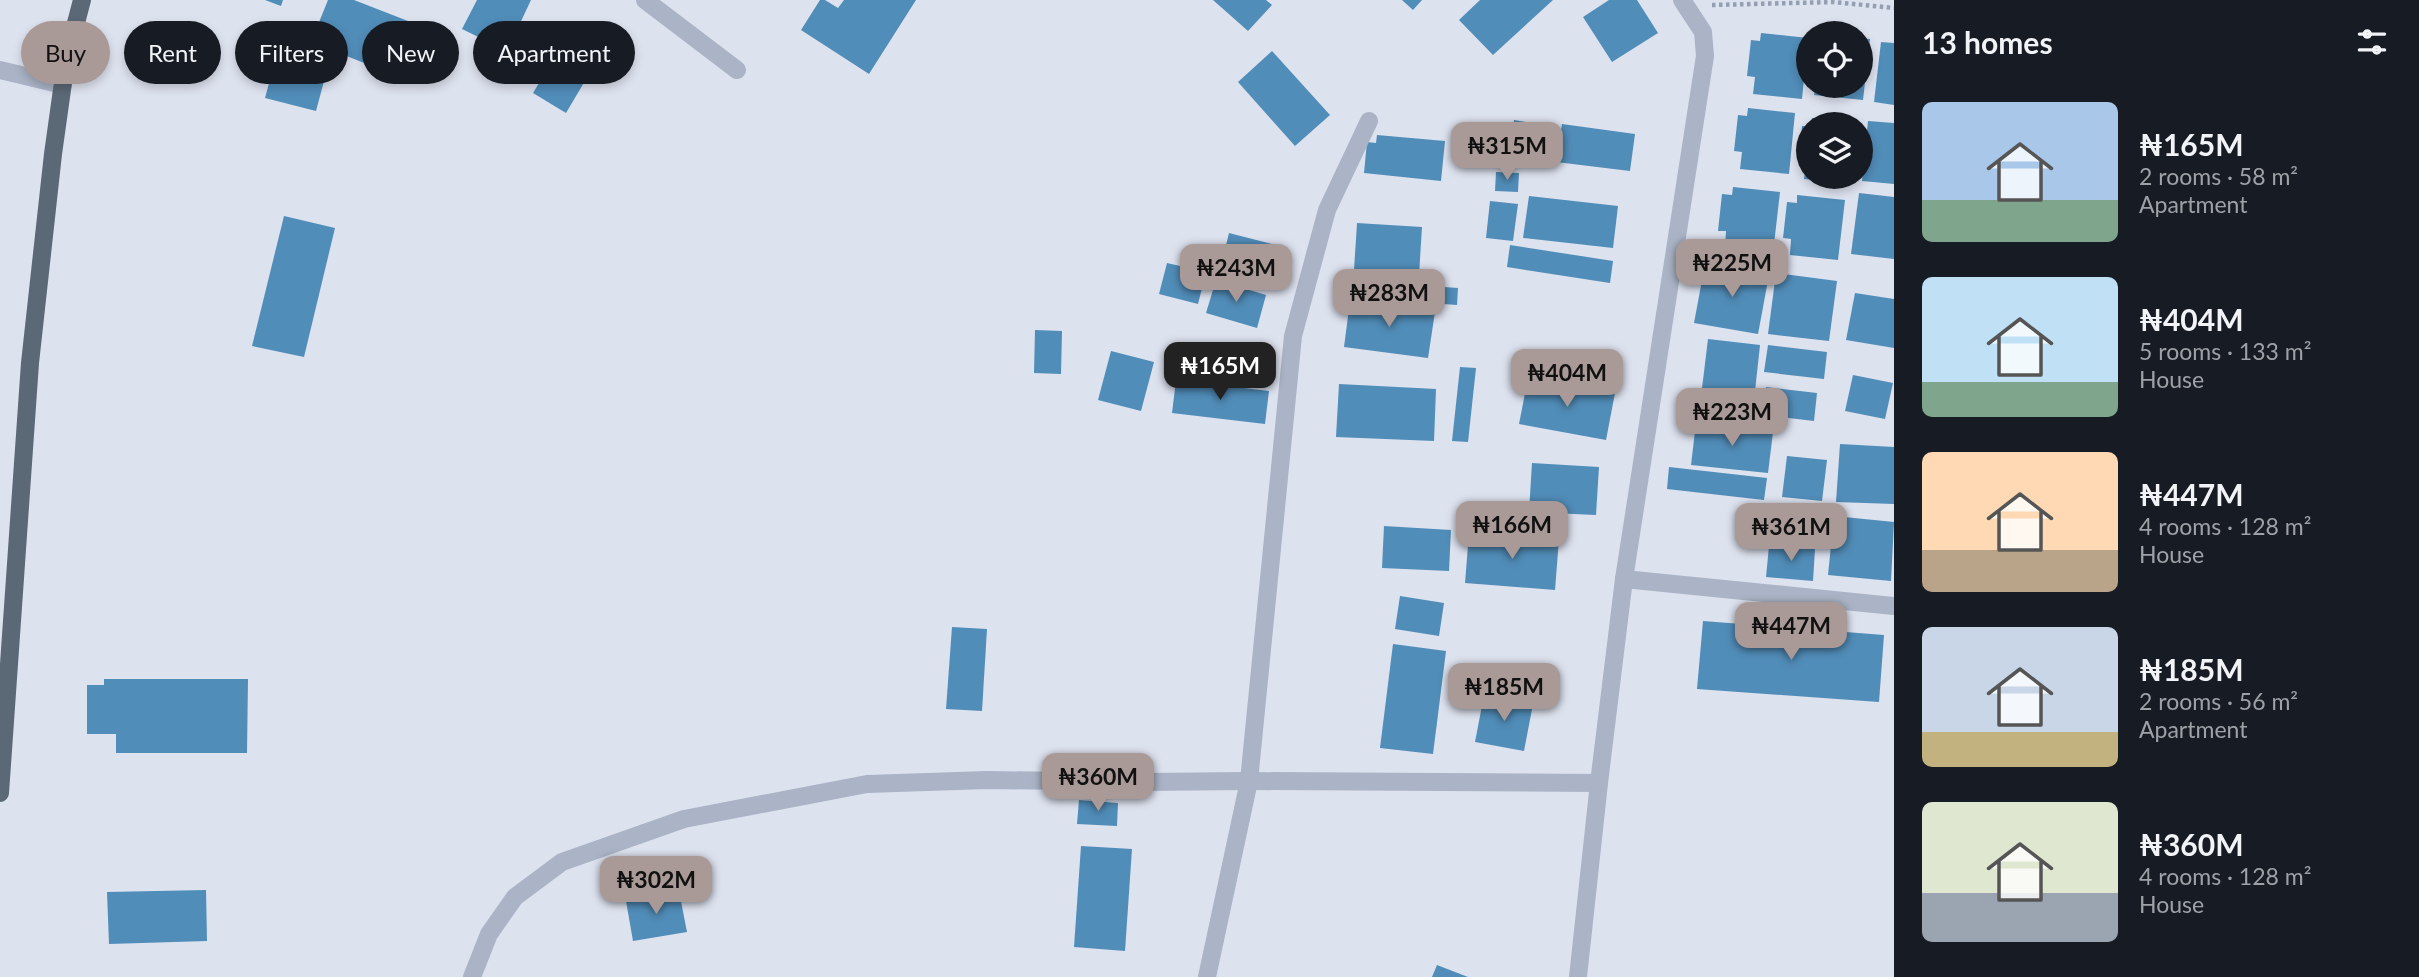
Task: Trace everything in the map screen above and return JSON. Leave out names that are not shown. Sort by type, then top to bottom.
[{"type":"main road","points":[[0,793],[30,363],[51,167],[63,85],[82,0]]},
{"type":"street","points":[[645,0],[737,70]]},
{"type":"street","points":[[1578,977],[1624,579],[1705,56],[1703,32],[1684,3]]},
{"type":"street","points":[[0,70],[63,85]]},
{"type":"street","points":[[1207,977],[1249,781],[1293,336],[1327,210],[1369,121]]},
{"type":"street","points":[[1624,579],[1894,606]]},
{"type":"street","points":[[472,977],[489,934],[515,897],[562,862],[684,819],[867,784],[987,780],[1599,783]]},
{"type":"path","points":[[1684,3],[1833,2],[1894,8]]},
{"type":"building","points":[[265,0],[283,0],[281,6]]},
{"type":"building","points":[[328,0],[354,0],[408,21],[362,21],[362,62],[348,57],[348,21],[320,21]]},
{"type":"building","points":[[477,0],[531,0],[521,21],[473,21],[473,34],[462,29]]},
{"type":"building","points":[[820,0],[838,8],[844,0],[916,0],[869,74],[801,30]]},
{"type":"building","points":[[1213,0],[1266,0],[1272,5],[1248,31]]},
{"type":"building","points":[[1402,0],[1422,0],[1413,10]]},
{"type":"building","points":[[1480,0],[1553,0],[1493,55],[1459,20]]},
{"type":"building","points":[[1609,0],[1637,0],[1658,33],[1612,62],[1583,17]]},
{"type":"building","points":[[1761,33],[1796,37],[1796,98],[1802,99],[1753,94],[1755,77],[1747,76],[1751,40],[1760,41]]},
{"type":"building","points":[[1881,42],[1894,43],[1894,105],[1874,102]]},
{"type":"building","points":[[1272,51],[1330,115],[1295,146],[1238,82]]},
{"type":"building","points":[[269,84],[323,84],[316,111],[265,98]]},
{"type":"building","points":[[538,84],[583,84],[566,113],[533,93]]},
{"type":"building","points":[[1748,108],[1795,113],[1789,174],[1740,169],[1742,152],[1734,151],[1738,115],[1747,116]]},
{"type":"building","points":[[1514,120],[1549,126],[1542,165],[1507,159]]},
{"type":"building","points":[[1873,121],[1894,123],[1894,184],[1873,182]]},
{"type":"building","points":[[1562,124],[1635,134],[1630,171],[1556,162]]},
{"type":"building","points":[[1377,135],[1445,141],[1441,181],[1364,173],[1367,142],[1376,143]]},
{"type":"building","points":[[1496,172],[1519,173],[1518,192],[1495,191]]},
{"type":"building","points":[[1733,187],[1780,192],[1773,253],[1725,248],[1726,231],[1718,231],[1722,194],[1732,195]]},
{"type":"building","points":[[1859,193],[1894,197],[1894,259],[1851,254]]},
{"type":"building","points":[[1797,195],[1845,200],[1838,260],[1790,255],[1791,239],[1783,238],[1787,202],[1797,203]]},
{"type":"building","points":[[1529,196],[1618,206],[1613,248],[1523,238]]},
{"type":"building","points":[[1490,201],[1518,204],[1513,241],[1486,238]]},
{"type":"building","points":[[284,216],[335,228],[304,357],[252,346]]},
{"type":"building","points":[[1357,223],[1422,227],[1419,275],[1354,270]]},
{"type":"building","points":[[1229,233],[1288,248],[1279,284],[1220,270]]},
{"type":"building","points":[[1510,245],[1613,261],[1610,283],[1507,267]]},
{"type":"building","points":[[1167,263],[1206,272],[1198,304],[1159,294]]},
{"type":"building","points":[[1705,264],[1769,275],[1758,334],[1694,323]]},
{"type":"building","points":[[1776,273],[1837,281],[1829,341],[1768,334]]},
{"type":"building","points":[[1334,279],[1458,288],[1457,305],[1333,296]]},
{"type":"building","points":[[1216,280],[1266,295],[1257,328],[1206,313]]},
{"type":"building","points":[[1855,293],[1894,299],[1894,348],[1846,340]]},
{"type":"building","points":[[1350,301],[1435,312],[1428,358],[1344,347]]},
{"type":"building","points":[[1035,330],[1062,331],[1061,374],[1034,373]]},
{"type":"building","points":[[1708,339],[1760,345],[1752,419],[1699,413]]},
{"type":"building","points":[[1768,345],[1827,352],[1824,379],[1764,372]]},
{"type":"building","points":[[1111,351],[1154,362],[1141,411],[1098,400]]},
{"type":"building","points":[[1460,367],[1476,368],[1468,442],[1452,441]]},
{"type":"building","points":[[1853,375],[1893,383],[1885,419],[1845,411]]},
{"type":"building","points":[[1528,378],[1615,393],[1606,440],[1519,424]]},
{"type":"building","points":[[1176,380],[1269,391],[1265,424],[1172,413]]},
{"type":"building","points":[[1339,384],[1436,389],[1434,441],[1336,437]]},
{"type":"building","points":[[1766,387],[1817,393],[1814,421],[1762,415]]},
{"type":"building","points":[[1696,423],[1773,432],[1768,473],[1691,465]]},
{"type":"building","points":[[1840,444],[1894,447],[1894,504],[1836,502]]},
{"type":"building","points":[[1787,456],[1827,460],[1822,501],[1782,497]]},
{"type":"building","points":[[1532,463],[1599,467],[1596,515],[1529,512]]},
{"type":"building","points":[[1669,467],[1767,478],[1764,500],[1667,489]]},
{"type":"building","points":[[1834,516],[1894,522],[1891,581],[1828,575]]},
{"type":"building","points":[[1384,526],[1451,530],[1449,571],[1382,568]]},
{"type":"building","points":[[1469,533],[1559,539],[1555,590],[1465,583]]},
{"type":"building","points":[[1769,546],[1815,549],[1813,581],[1766,577]]},
{"type":"building","points":[[1400,596],[1444,603],[1439,636],[1395,629]]},
{"type":"building","points":[[1703,621],[1884,635],[1879,702],[1697,689]]},
{"type":"building","points":[[952,627],[987,629],[982,711],[946,709]]},
{"type":"building","points":[[1393,644],[1446,651],[1433,754],[1380,748]]},
{"type":"building","points":[[104,679],[248,679],[247,753],[116,753],[116,734],[87,734],[87,685],[104,685]]},
{"type":"building","points":[[1484,695],[1533,704],[1524,751],[1475,742]]},
{"type":"building","points":[[1079,800],[1118,803],[1117,826],[1077,824]]},
{"type":"building","points":[[1081,846],[1132,849],[1125,951],[1074,947]]},
{"type":"building","points":[[206,890],[207,941],[109,944],[107,892]]},
{"type":"building","points":[[679,891],[687,932],[633,941],[626,901]]},
{"type":"building","points":[[1437,965],[1468,977],[1432,977]]}]
